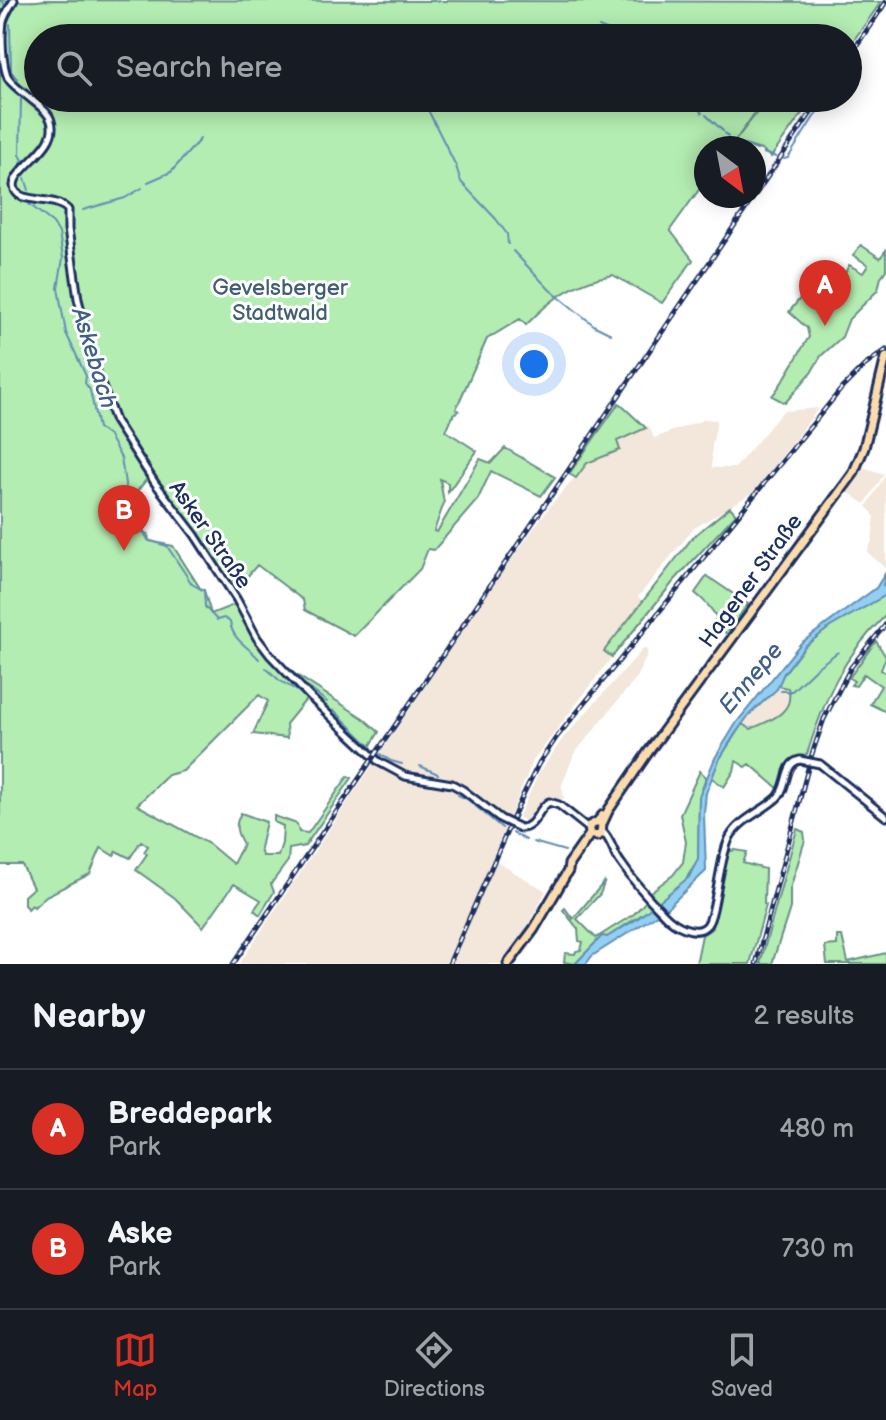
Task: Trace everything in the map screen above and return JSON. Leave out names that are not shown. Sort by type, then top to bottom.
[{"type":"main road","name":"Hagener Straße","points":[[508,964],[559,887],[569,864],[685,700],[853,474],[864,448],[886,357]]},
{"type":"street","name":"Asker Straße","points":[[14,0],[3,25],[4,62],[8,77],[24,92]]},
{"type":"street","name":"Asker Straße","points":[[46,112],[53,127],[48,144],[17,174],[14,184],[18,195],[60,203],[68,210],[78,299],[95,368],[115,421],[155,483],[195,535],[237,600],[257,638],[311,698],[379,762],[405,776],[452,784],[501,819],[520,828],[528,827],[549,802],[556,803],[596,829]]},
{"type":"street","points":[[596,829],[663,914],[686,928],[701,929],[708,925],[712,915],[720,866],[729,838],[738,827],[780,795],[786,785],[790,766],[796,760],[820,764],[886,817]]},
{"type":"shaded area","points":[[819,408],[755,491],[693,529],[638,597],[643,601],[605,650],[612,657],[533,761],[492,859],[546,891],[524,933],[502,964],[239,964],[487,594],[549,507],[587,463],[619,450],[616,441],[649,426],[654,438],[705,419],[717,420],[712,468],[735,468],[783,411]]},
{"type":"shaded area","points":[[863,467],[884,474],[865,504],[848,492]]},
{"type":"shaded area","points":[[886,474],[886,569],[867,552],[872,541],[875,517],[867,506]]},
{"type":"shaded area","points":[[644,648],[648,652],[638,676],[574,754],[562,785],[564,799],[545,800],[528,821],[518,818],[539,773],[564,737]]},
{"type":"shaded area","points":[[778,686],[788,688],[791,697],[788,706],[772,722],[751,729],[742,724]]},
{"type":"green space","name":"Gevelsberger Stadtwald","points":[[0,0],[881,2],[862,28],[862,24],[24,24],[24,112],[755,112],[739,136],[694,136],[694,197],[670,230],[693,260],[662,303],[613,275],[576,286],[545,307],[526,325],[520,319],[487,339],[456,409],[459,411],[454,414],[446,431],[477,451],[448,492],[448,483],[440,479],[444,503],[434,531],[437,532],[480,459],[491,463],[505,448],[555,477],[541,496],[491,471],[478,499],[434,550],[428,549],[420,569],[354,636],[305,610],[303,600],[257,565],[234,592],[151,474],[125,506],[139,531],[148,534],[149,541],[173,546],[204,590],[211,614],[236,604],[249,629],[266,651],[304,692],[285,670],[363,718],[379,732],[368,750],[308,697],[286,724],[287,738],[253,734],[268,701],[259,695],[183,771],[168,775],[137,805],[209,844],[233,864],[243,844],[237,828],[241,813],[266,822],[260,848],[262,856],[278,856],[283,826],[274,822],[274,816],[297,824],[299,832],[308,833],[348,776],[352,778],[305,846],[289,849],[288,861],[271,884],[274,892],[260,915],[254,910],[261,900],[234,884],[203,927],[175,898],[136,870],[147,854],[144,852],[148,846],[141,841],[130,858],[116,851],[114,856],[101,848],[90,874],[46,896],[28,909],[24,905],[24,896],[33,888],[22,865],[0,865]]},
{"type":"green space","name":"Gevelsberger Stadtwald","points":[[757,112],[803,112],[771,157],[766,154],[766,136],[739,136]]},
{"type":"green space","points":[[861,245],[880,258],[886,250],[886,270],[878,290],[849,319],[842,337],[821,356],[785,403],[772,396],[809,337],[807,328],[789,312],[815,280],[823,289],[849,265],[863,273],[868,265],[853,255]]},
{"type":"green space","points":[[619,403],[646,428],[617,441],[620,450],[587,463],[576,478],[569,474]]},
{"type":"green space","points":[[730,507],[736,514],[674,581],[612,657],[604,651],[693,537]]},
{"type":"green space","points":[[707,576],[748,604],[727,634],[712,624],[717,618],[708,604],[695,593]]},
{"type":"green space","points":[[886,595],[886,615],[846,663],[828,696],[807,754],[789,765],[780,790],[750,764],[746,767],[736,761],[724,787],[712,778],[719,760],[742,724],[751,729],[784,710],[788,704],[788,688],[777,683],[805,646],[830,627]]},
{"type":"green space","points":[[876,641],[886,657],[881,670],[886,673],[886,712],[870,704],[881,686],[864,674],[856,686],[851,685],[854,681],[849,678]]},
{"type":"green space","points":[[700,771],[706,777],[699,797],[698,859],[683,884],[659,903],[649,893],[673,875],[683,862],[686,842],[680,814]]},
{"type":"green space","points":[[797,829],[804,832],[805,840],[790,889],[790,908],[772,964],[760,964]]},
{"type":"green space","points":[[727,852],[747,852],[743,863],[765,869],[766,905],[750,964],[696,964],[702,935],[713,928]]},
{"type":"green space","points":[[605,881],[600,894],[577,919],[596,938],[634,914],[648,899],[652,908],[607,937],[602,936],[575,964],[564,962],[565,953],[575,954],[581,950],[583,942],[579,941],[578,929],[563,910],[565,908],[573,919]]},
{"type":"green space","points":[[837,936],[842,936],[848,962],[886,953],[886,964],[827,964],[825,946],[837,945]]},
{"type":"water","points":[[886,572],[883,585],[886,584],[886,595],[830,627],[805,646],[784,673],[777,689],[749,715],[719,760],[706,793],[706,871],[666,909],[592,956],[586,964],[575,964],[602,936],[607,937],[637,919],[689,877],[698,859],[699,797],[715,758],[737,722],[801,643],[876,588]]},
{"type":"waterway","name":"Askebach","points":[[3,0],[5,10]]},
{"type":"waterway","name":"Askebach","points":[[10,24],[11,71],[18,80]]},
{"type":"waterway","name":"Askebach","points":[[20,165],[23,160],[20,155],[21,99]]},
{"type":"waterway","points":[[429,112],[461,182],[496,219],[507,234],[508,244]]},
{"type":"waterway","points":[[784,159],[788,158],[817,112]]},
{"type":"waterway","points":[[706,115],[723,131]]},
{"type":"waterway","points":[[148,182],[171,172],[200,139]]},
{"type":"waterway","points":[[766,154],[776,157]]},
{"type":"waterway","name":"Askebach","points":[[25,178],[29,190]]},
{"type":"waterway","points":[[83,210],[125,198],[142,188]]},
{"type":"waterway","name":"Askebach","points":[[29,204],[53,223],[59,233],[63,258],[58,288],[66,333],[86,376],[85,383],[90,390],[98,428],[109,436],[121,458],[129,509],[133,509],[148,540],[167,546],[192,584],[204,591],[205,607],[217,620],[224,618],[230,622],[237,638],[259,659]]},
{"type":"waterway","points":[[513,251],[550,290],[595,326],[611,334]]},
{"type":"waterway","points":[[781,691],[792,691],[838,652]]},
{"type":"waterway","name":"Askebach","points":[[266,668],[299,692]]},
{"type":"waterway","name":"Askebach","points":[[309,688],[327,702]]},
{"type":"waterway","name":"Askebach","points":[[334,710],[372,748]]},
{"type":"waterway","name":"Askebach","points":[[380,754],[402,764]]},
{"type":"waterway","name":"Askebach","points":[[420,766],[438,774]]},
{"type":"waterway","name":"Askebach","points":[[458,795],[502,828]]},
{"type":"waterway","name":"Askebach","points":[[513,833],[526,840]]},
{"type":"waterway","name":"Askebach","points":[[533,842],[565,851]]},
{"type":"railway","points":[[862,37],[886,2]]},
{"type":"railway","points":[[233,964],[811,112]]},
{"type":"railway","points":[[449,964],[523,795],[556,738],[842,388],[886,350]]},
{"type":"railway","points":[[756,964],[824,719],[851,667],[886,624]]},
{"type":"place","name":"Breddepark","points":[[825,326]]},
{"type":"place","name":"Aske","points":[[124,551]]},
{"type":"water label","name":"Ennepe","points":[[751,678]]}]
